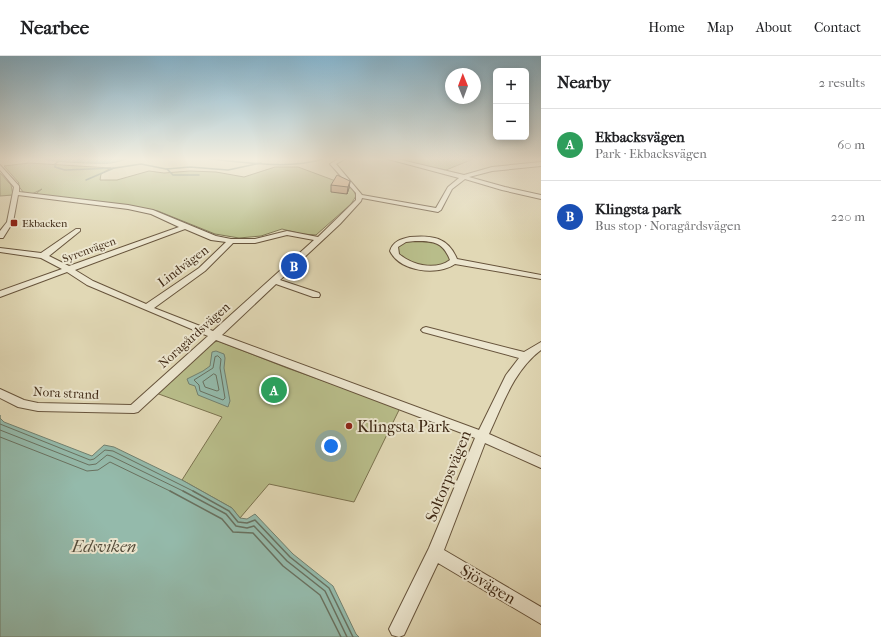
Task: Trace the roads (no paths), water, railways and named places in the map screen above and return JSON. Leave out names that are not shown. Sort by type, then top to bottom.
[{"type":"street","points":[[0,236],[10,222],[16,186]]},
{"type":"street","points":[[352,186],[360,196],[438,210],[452,186]]},
{"type":"street","points":[[495,186],[541,197]]},
{"type":"street","points":[[16,193],[128,207],[153,212],[185,227],[231,242],[255,240],[287,233],[318,239]]},
{"type":"street","name":"Noragårdsvägen","points":[[134,409],[338,222],[359,200],[360,196]]},
{"type":"street","name":"Syrenvägen","points":[[0,294],[185,227]]},
{"type":"street","points":[[43,256],[78,230]]},
{"type":"street","points":[[454,261],[444,244],[432,240],[405,240],[394,249],[400,260],[417,266],[440,267],[446,266],[454,261],[541,277]]},
{"type":"street","name":"Lindvägen","points":[[147,308],[199,272],[218,256],[231,242]]},
{"type":"street","points":[[0,250],[43,256],[56,261],[90,283],[147,308],[214,336],[482,436],[541,464]]},
{"type":"street","points":[[274,281],[316,295]]},
{"type":"street","points":[[426,330],[526,356]]},
{"type":"street","name":"Soltorpsvägen","points":[[398,630],[435,552],[482,436],[511,375],[526,356],[541,345]]},
{"type":"street","name":"Nora strand","points":[[0,393],[22,404],[38,407],[134,409]]},
{"type":"street","name":"Sjövägen","points":[[435,552],[541,616]]},
{"type":"water","points":[[216,351],[224,354],[225,358],[224,368],[230,401],[228,407],[198,395],[195,386],[189,384],[187,379],[210,366],[212,352]]},
{"type":"water","name":"Edsviken","points":[[0,418],[4,422],[92,456],[104,445],[114,447],[182,480],[232,508],[240,518],[247,519],[255,514],[293,554],[333,586],[356,634],[359,637],[0,637]]},
{"type":"place","name":"Ekbacken","points":[[14,223]]},
{"type":"place","name":"Klingsta park","points":[[294,266]]},
{"type":"place","name":"Ekbacksvägen","points":[[274,390]]},
{"type":"place","name":"Klingsta Park","points":[[349,426]]}]
